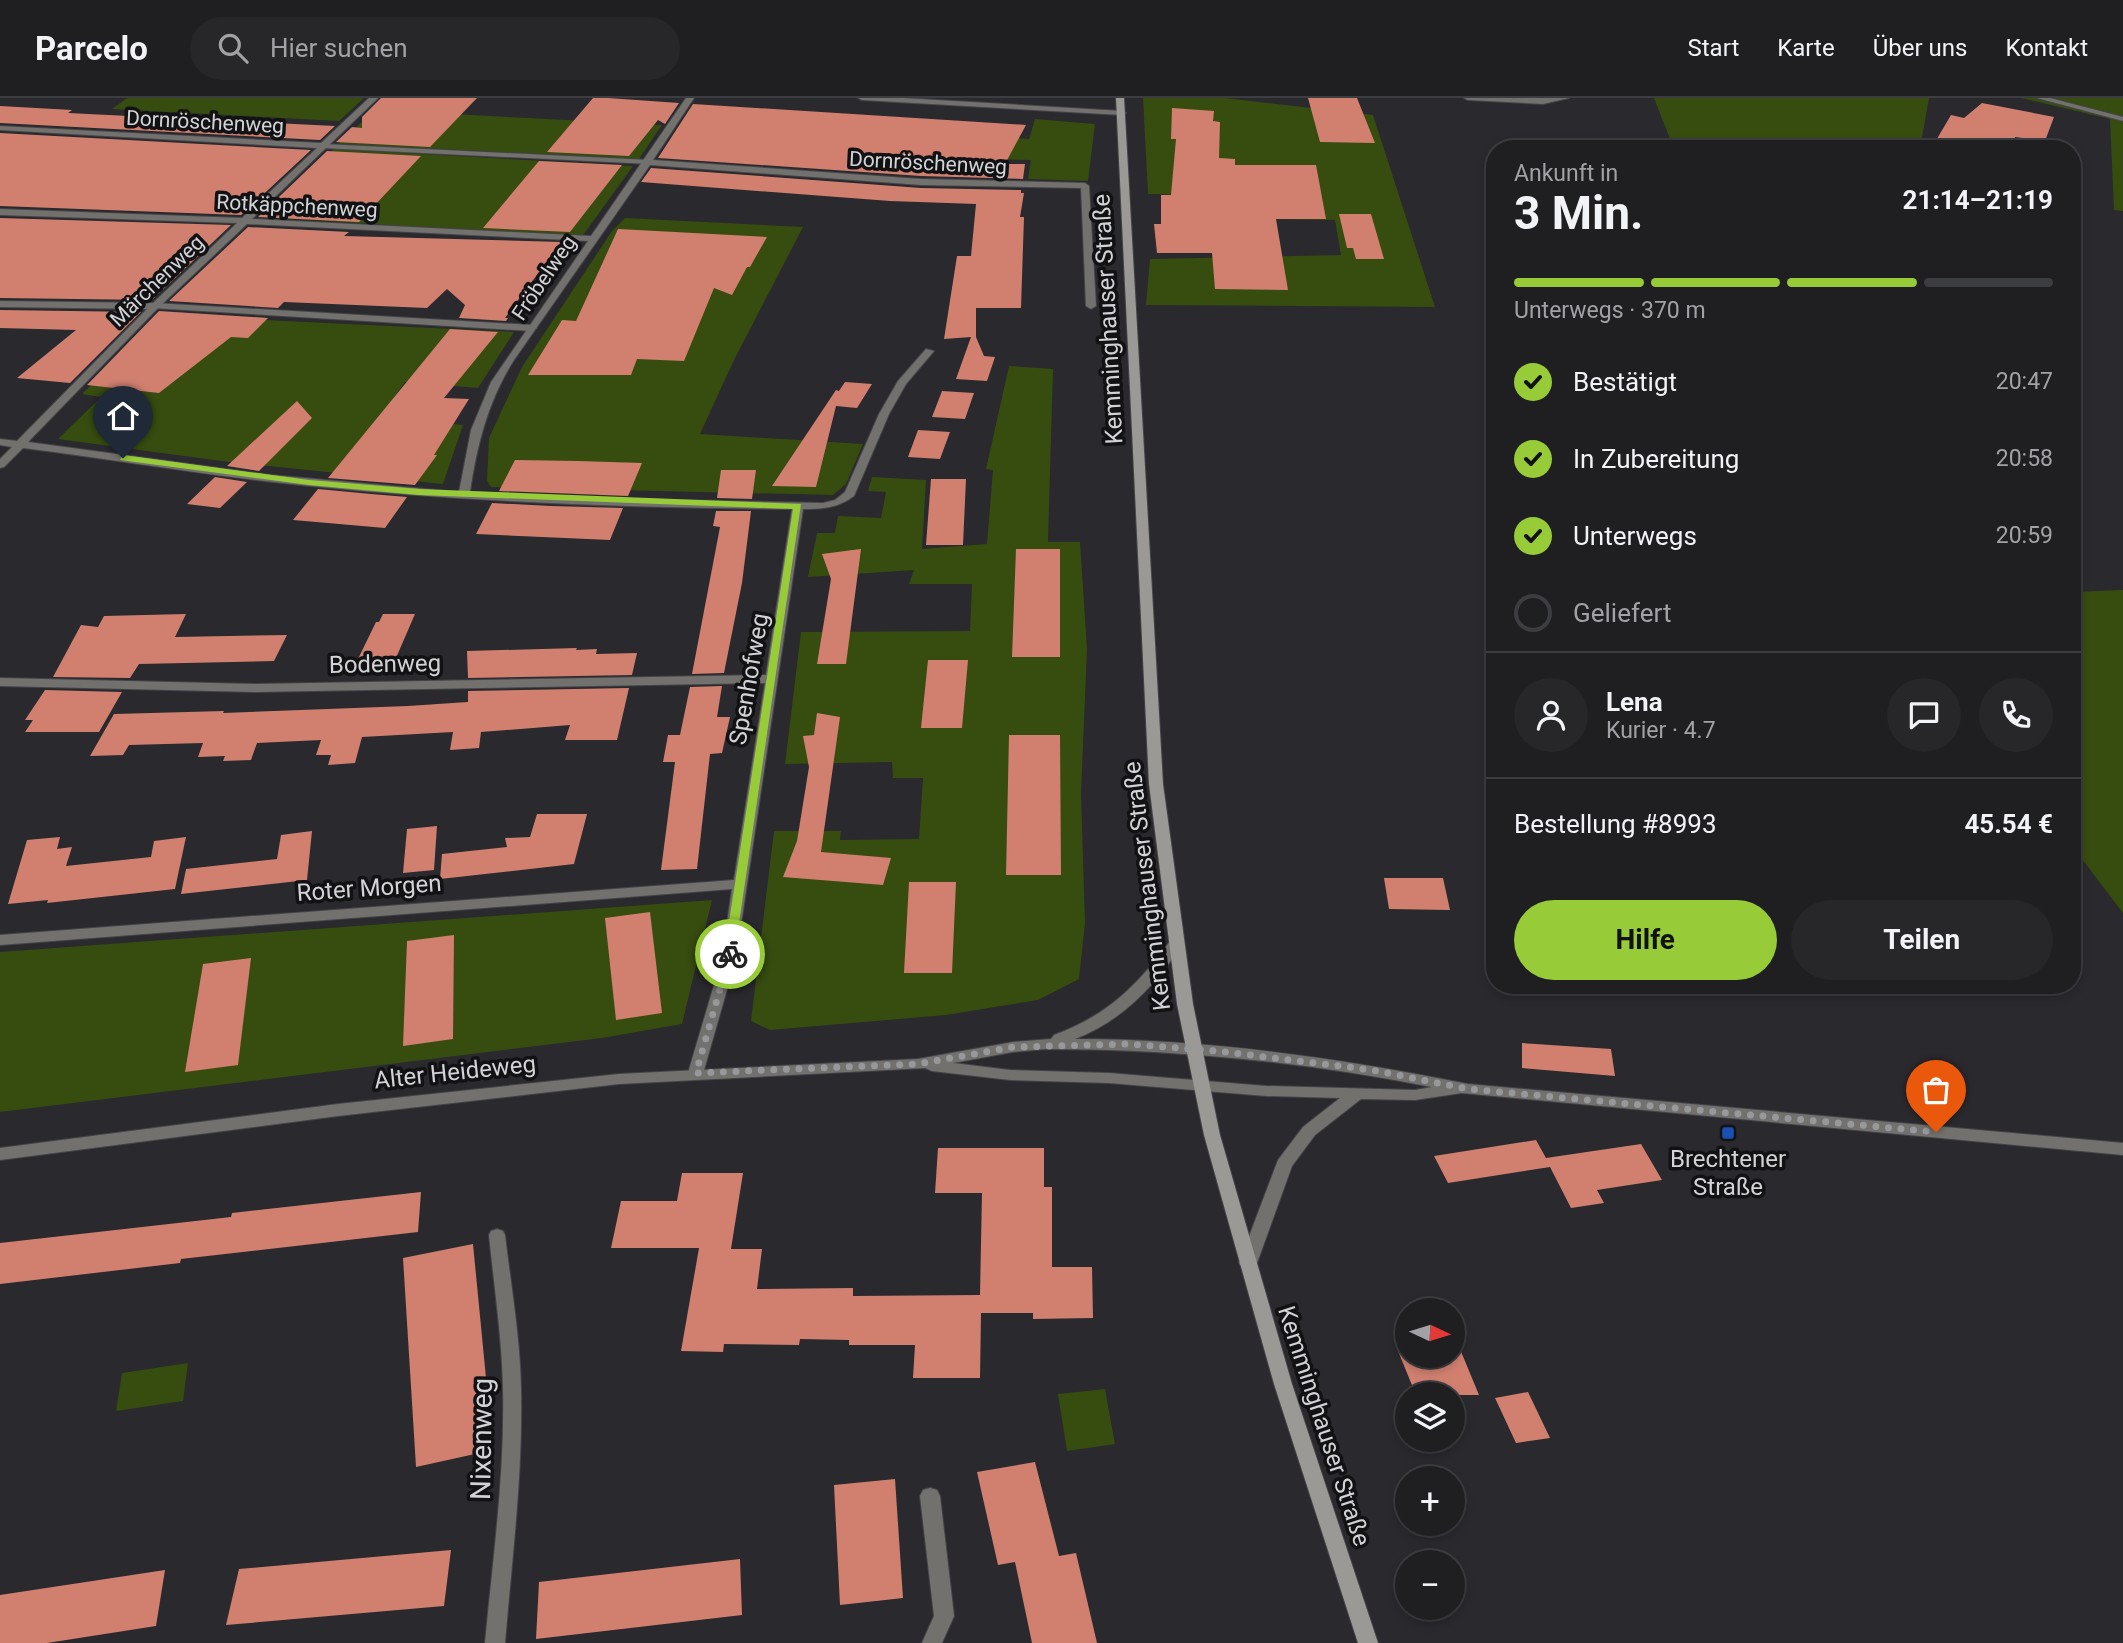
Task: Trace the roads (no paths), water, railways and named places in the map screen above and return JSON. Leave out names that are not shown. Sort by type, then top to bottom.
[{"type":"main road","name":"Kemminghauser Straße","points":[[1121,98],[1156,784],[1176,943],[1201,1087],[1248,1263],[1283,1384],[1368,1643]]},
{"type":"street","name":"Märchenweg","points":[[0,465],[155,306],[374,98]]},
{"type":"street","name":"Fröbelweg","points":[[464,495],[468,461],[480,419],[497,379],[593,239],[650,162],[690,98]]},
{"type":"street","points":[[862,98],[1122,113]]},
{"type":"street","points":[[1468,98],[1544,102],[1565,98]]},
{"type":"street","points":[[2041,98],[2123,119]]},
{"type":"street","name":"Dornröschenweg","points":[[0,128],[650,162],[921,182],[1085,186],[1091,306]]},
{"type":"street","name":"Rotkäppchenweg","points":[[0,212],[247,221],[593,239]]},
{"type":"street","points":[[0,304],[155,306],[533,328]]},
{"type":"street","points":[[0,442],[309,483],[464,495],[823,506],[839,502],[850,494],[884,414],[902,383],[929,351]]},
{"type":"street","name":"Spenhofweg","points":[[696,1073],[729,958],[798,506]]},
{"type":"street","name":"Bodenweg","points":[[0,682],[254,688],[772,679]]},
{"type":"street","name":"Roter Morgen","points":[[0,940],[741,884]]},
{"type":"street","points":[[1045,1044],[1087,1030],[1113,1014],[1151,978],[1176,943]]},
{"type":"street","name":"Alter Heideweg","points":[[0,1154],[338,1110],[619,1079],[696,1073],[918,1064],[1045,1044],[1127,1044],[1193,1048]]},
{"type":"street","points":[[1193,1048],[1372,1070],[1468,1089],[2123,1149]]},
{"type":"street","name":"Alter Heideweg","points":[[918,1064],[1010,1075],[1109,1078],[1201,1087]]},
{"type":"street","points":[[1201,1087],[1415,1095],[1468,1089]]},
{"type":"street","points":[[1248,1263],[1284,1164],[1309,1131],[1358,1093]]},
{"type":"street","name":"Nixenweg","points":[[495,1643],[509,1510],[512,1407],[511,1353],[497,1235]]},
{"type":"street","points":[[930,1496],[944,1616],[932,1643]]},
{"type":"place","name":"Brechtener Straße","points":[[1728,1133]]}]
